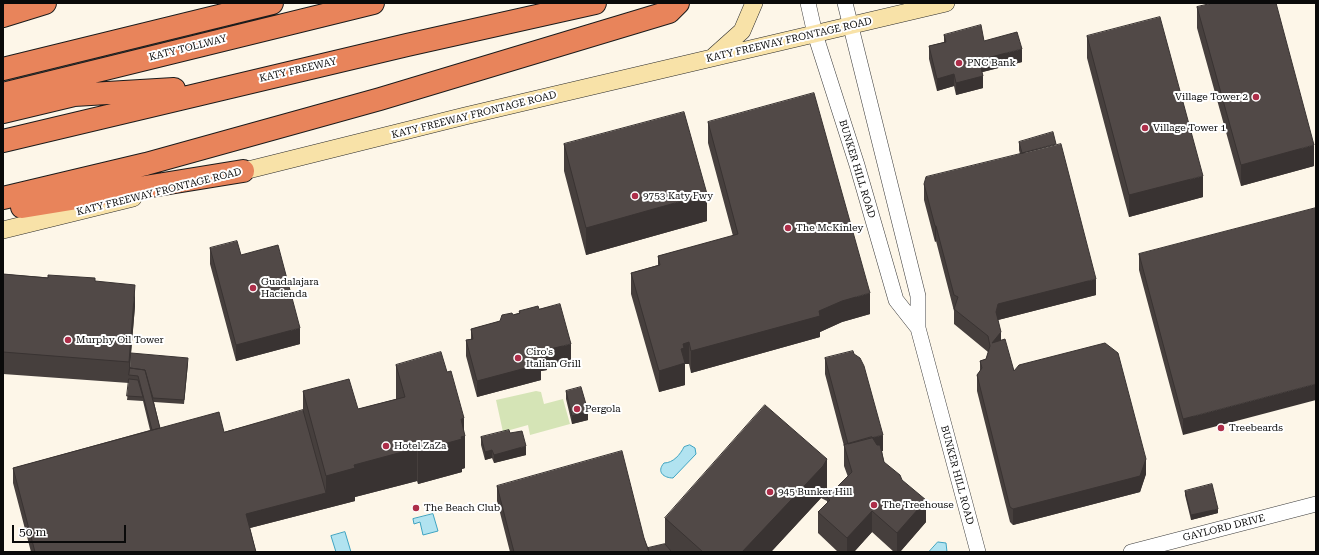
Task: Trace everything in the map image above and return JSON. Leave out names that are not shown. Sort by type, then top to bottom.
[{"type":"highway","points":[[3,16],[45,3]]},
{"type":"highway","points":[[3,69],[272,3]]},
{"type":"highway","name":"KATY TOLLWAY","points":[[3,94],[373,3]]},
{"type":"highway","name":"KATY FREEWAY","points":[[3,141],[414,43],[595,3]]},
{"type":"highway","points":[[3,198],[146,164],[380,99],[648,19],[669,12],[678,3]]},
{"type":"highway","points":[[3,112],[74,95],[231,86]]},
{"type":"highway","points":[[3,210],[243,171]]},
{"type":"main road","points":[[711,58],[742,31],[754,3]]},
{"type":"main road","name":"KATY FREEWAY FRONTAGE ROAD","points":[[3,230],[465,116],[940,4]]},
{"type":"street","name":"BUNKER HILL ROAD","points":[[808,3],[815,34],[857,165],[896,300],[918,328]]},
{"type":"street","name":"BUNKER HILL ROAD","points":[[846,3],[918,296],[918,328],[978,552]]},
{"type":"street","name":"GAYLORD DRIVE","points":[[1131,552],[1316,504]]},
{"type":"green space","points":[[536,391],[541,392],[544,404],[563,399],[570,424],[530,435],[528,425],[503,432],[496,400]]},
{"type":"water","points":[[690,445],[695,448],[696,454],[673,478],[664,476],[661,469],[664,463],[673,460],[678,456],[684,447]]},
{"type":"water","points":[[433,514],[438,531],[423,535],[420,522],[414,524],[413,519]]},
{"type":"water","points":[[345,532],[351,552],[336,552],[331,536]]},
{"type":"water","points":[[938,542],[946,543],[947,552],[929,552]]},
{"type":"building","name":"Village Tower 2","points":[[1213,3],[1276,3],[1314,145],[1241,165],[1197,7]]},
{"type":"building","name":"Village Tower 1","points":[[1160,17],[1203,176],[1129,195],[1087,36]]},
{"type":"building","points":[[981,25],[984,41],[1017,32],[1022,49],[979,60],[983,76],[956,83],[954,74],[937,79],[929,46],[946,42],[944,35]]},
{"type":"building","name":"The McKinley","points":[[814,93],[870,293],[842,301],[819,311],[820,316],[691,351],[689,342],[683,344],[684,348],[681,349],[685,363],[659,371],[631,273],[660,265],[658,256],[738,234],[708,122]]},
{"type":"building","name":"9753 Katy Fwy","points":[[684,112],[707,194],[586,228],[564,144]]},
{"type":"building","points":[[1053,132],[1056,144],[1022,153],[1019,142]]},
{"type":"building","points":[[1061,144],[1096,279],[998,304],[996,312],[1001,332],[992,343],[1005,339],[1014,371],[1019,365],[1105,343],[1118,353],[1146,459],[1140,476],[1013,509],[1010,507],[977,375],[982,368],[980,361],[986,359],[990,346],[988,336],[954,309],[958,297],[954,295],[924,184],[926,177]]},
{"type":"building","points":[[1316,208],[1316,384],[1183,419],[1139,254]]},
{"type":"building","points":[[237,241],[241,255],[278,245],[300,328],[236,345],[210,248]]},
{"type":"building","name":"Murphy Oil Tower","points":[[3,274],[48,278],[48,275],[95,278],[95,281],[135,285],[129,362],[3,352]]},
{"type":"building","name":"Ciro's Italian Grill","points":[[560,304],[571,344],[546,350],[547,354],[539,356],[541,364],[477,381],[466,340],[473,339],[471,329],[500,321],[502,315],[512,313],[513,315],[520,313],[519,311],[538,306],[539,309]]},
{"type":"building","points":[[853,351],[854,354],[860,358],[864,366],[883,435],[848,444],[825,358]]},
{"type":"building","points":[[441,352],[447,372],[451,371],[464,418],[461,419],[465,436],[461,437],[462,439],[418,451],[417,448],[354,465],[355,468],[326,476],[303,391],[349,379],[358,409],[405,397],[396,365]]},
{"type":"building","points":[[131,353],[188,358],[184,400],[153,398],[145,370],[130,368]]},
{"type":"building","points":[[130,368],[145,370],[160,428],[152,430],[138,376],[129,375]]},
{"type":"building","points":[[129,379],[138,380],[143,397],[127,396]]},
{"type":"building","points":[[581,387],[588,411],[572,416],[566,391]]},
{"type":"building","name":"945 Bunker Hill","points":[[765,405],[827,459],[823,466],[742,552],[703,552],[665,518]]},
{"type":"building","points":[[303,410],[326,493],[246,514],[256,552],[35,552],[13,468],[219,412],[224,432]]},
{"type":"building","points":[[509,430],[510,433],[522,431],[526,446],[494,455],[492,450],[485,452],[481,437]]},
{"type":"building","name":"The Treehouse","points":[[872,437],[877,445],[880,445],[884,462],[900,475],[902,480],[926,500],[897,533],[872,511],[847,538],[818,512],[830,500],[827,497],[852,472],[844,445]]},
{"type":"building","points":[[622,451],[644,538],[649,552],[514,552],[497,486]]},
{"type":"building","points":[[1212,484],[1218,509],[1191,515],[1185,491]]},
{"type":"building","points":[[825,490],[832,492],[827,497],[821,494]]},
{"type":"building","points":[[665,544],[671,551],[649,552],[648,548]]},
{"type":"place","name":"PNC Bank","points":[[959,63]]},
{"type":"place","name":"Village Tower 2","points":[[1256,97]]},
{"type":"place","name":"Village Tower 1","points":[[1145,128]]},
{"type":"place","name":"9753 Katy Fwy","points":[[635,196]]},
{"type":"place","name":"The McKinley","points":[[788,228]]},
{"type":"place","name":"Guadalajara Hacienda","points":[[253,288]]},
{"type":"place","name":"Murphy Oil Tower","points":[[68,340]]},
{"type":"place","name":"Ciro's Italian Grill","points":[[518,358]]},
{"type":"place","name":"Pergola","points":[[577,409]]},
{"type":"place","name":"Treebeards","points":[[1221,428]]},
{"type":"place","name":"Hotel ZaZa","points":[[386,446]]},
{"type":"place","name":"945 Bunker Hill","points":[[770,492]]},
{"type":"place","name":"The Treehouse","points":[[874,505]]},
{"type":"place","name":"The Beach Club","points":[[416,508]]}]
